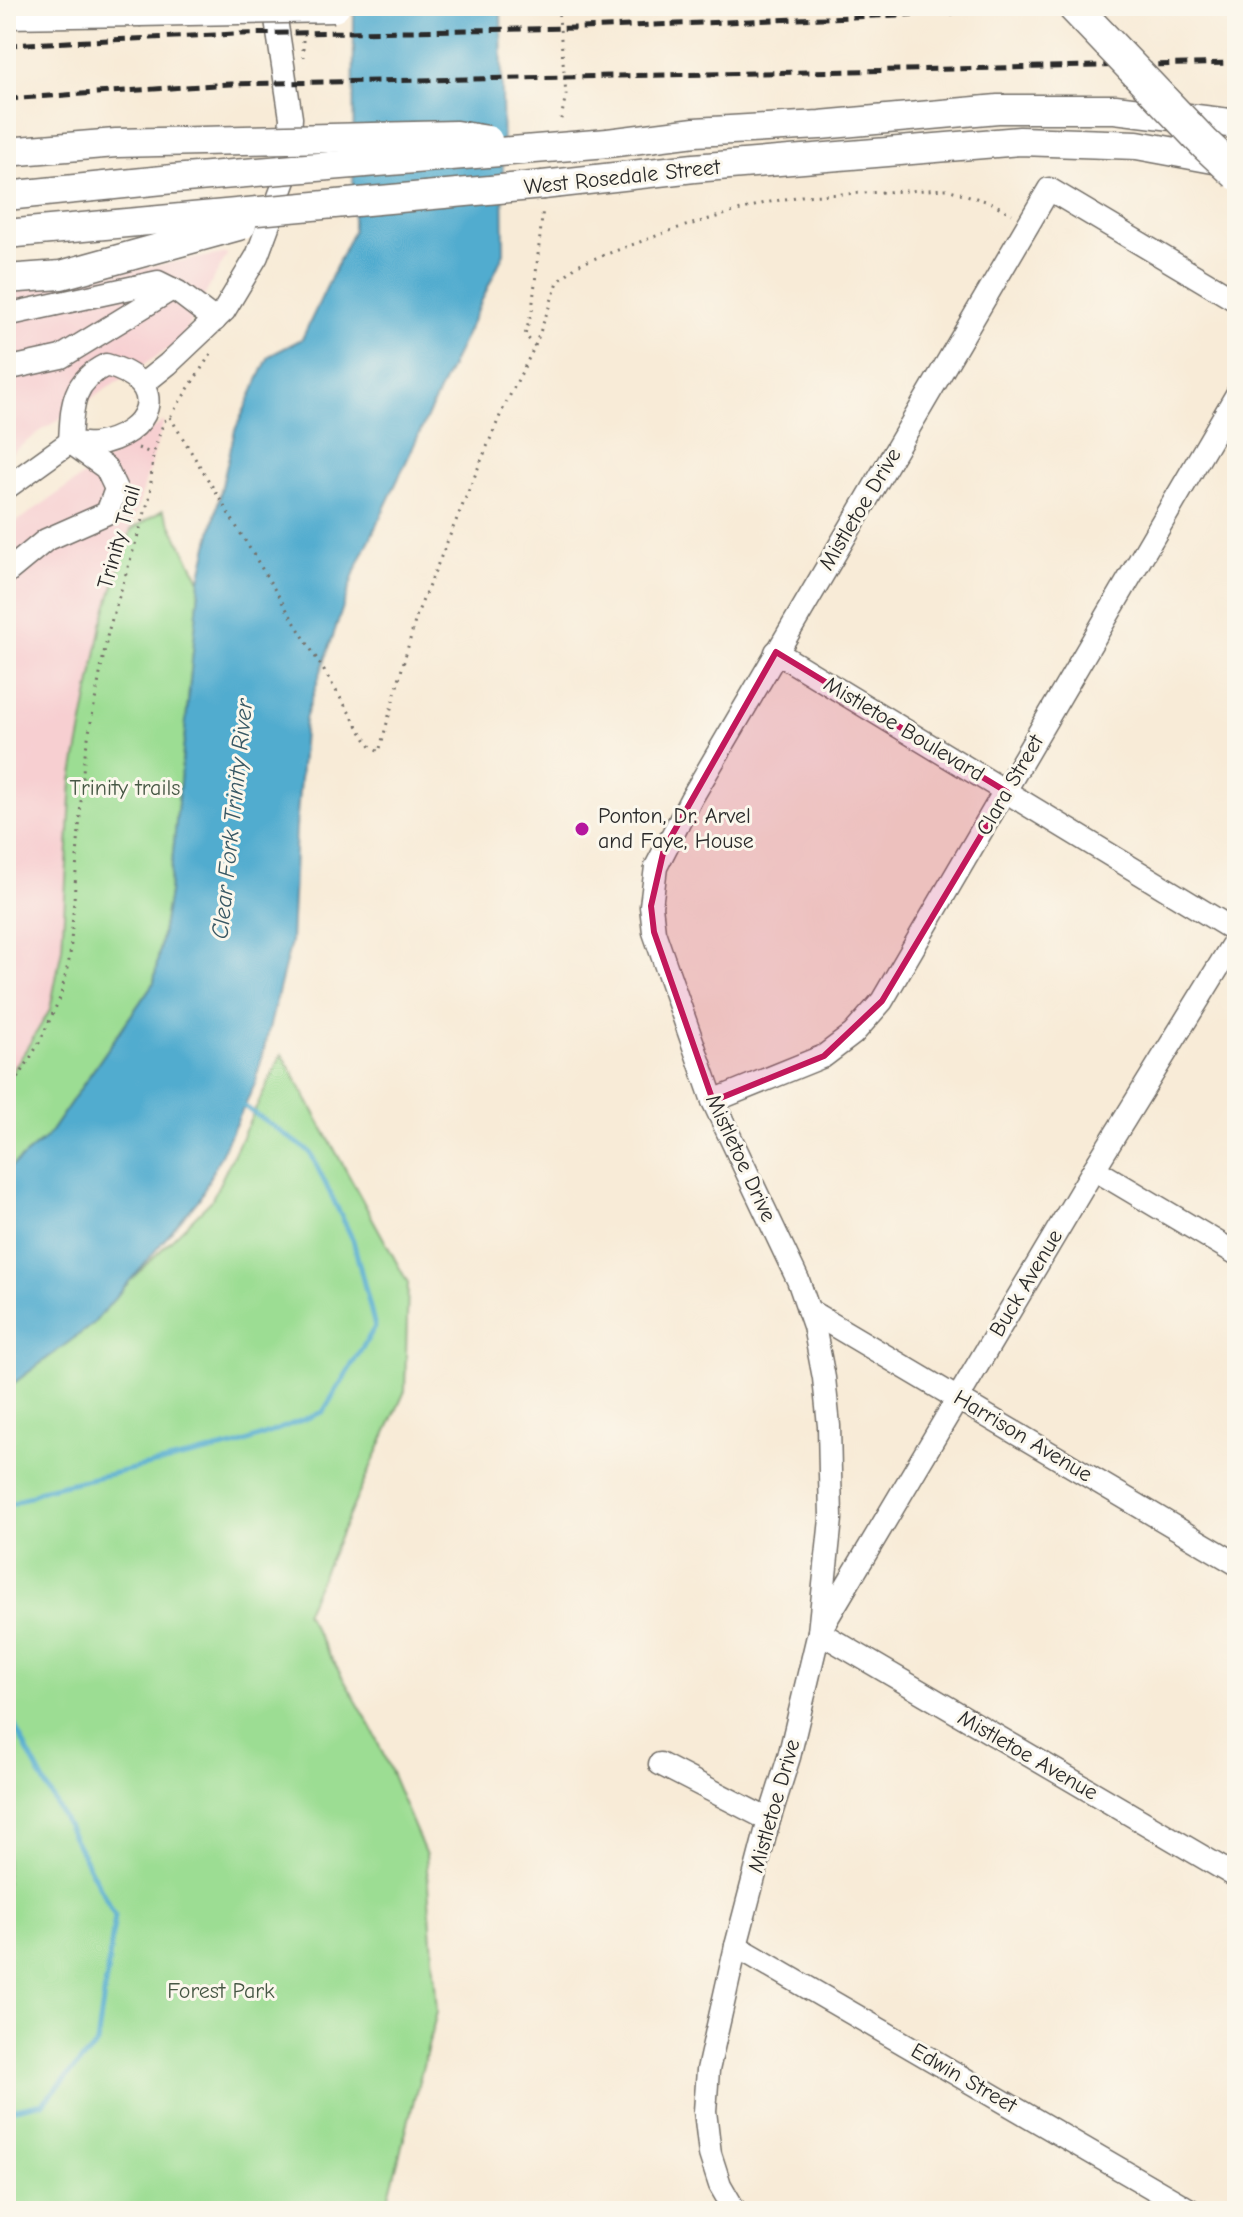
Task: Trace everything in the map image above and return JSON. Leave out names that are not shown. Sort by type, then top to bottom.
[{"type":"highway","points":[[6,12],[334,6]]},
{"type":"highway","points":[[1073,6],[1237,174]]},
{"type":"main road","name":"West Rosedale Street","points":[[6,196],[548,139],[608,143],[695,132],[820,125],[998,109],[1115,109],[1219,119],[1237,124]]},
{"type":"main road","points":[[6,152],[116,143],[456,135],[548,139]]},
{"type":"main road","name":"West Rosedale Street","points":[[6,234],[305,208],[694,168],[1020,141],[1137,145],[1237,164]]},
{"type":"main road","points":[[6,279],[61,275],[305,208]]},
{"type":"street","points":[[143,384],[224,311],[257,256],[287,175],[291,118],[274,6]]},
{"type":"street","name":"Mistletoe Drive","points":[[735,2211],[720,2185],[710,2154],[705,2111],[708,2070],[736,1946],[789,1757],[819,1632],[831,1519],[829,1426],[814,1326],[798,1280],[713,1101],[654,932],[652,885],[656,867],[691,799],[776,652],[1049,189],[1237,301]]},
{"type":"street","points":[[6,315],[158,282],[215,320]]},
{"type":"street","points":[[6,369],[61,357],[172,289]]},
{"type":"street","points":[[6,488],[70,442],[94,444],[133,428],[144,416],[147,405],[143,384],[127,370],[106,365],[90,373],[77,390],[72,408],[70,442]]},
{"type":"street","name":"Clara Street","points":[[713,1101],[824,1056],[853,1034],[882,1001],[1237,394]]},
{"type":"street","points":[[6,573],[46,540],[107,513],[116,489],[106,468],[70,442]]},
{"type":"street","name":"Mistletoe Boulevard","points":[[776,652],[1237,934]]},
{"type":"street","name":"Buck Avenue","points":[[819,1632],[1237,934]]},
{"type":"street","points":[[1094,1169],[1237,1254]]},
{"type":"street","name":"Harrison Avenue","points":[[808,1310],[1237,1564]]},
{"type":"street","name":"Mistletoe Avenue","points":[[819,1632],[1237,1877]]},
{"type":"street","points":[[660,1764],[769,1820]]},
{"type":"street","name":"Edwin Street","points":[[736,1946],[1192,2211]]},
{"type":"path","points":[[548,139],[566,94],[558,6]]},
{"type":"path","points":[[303,23],[304,67]]},
{"type":"path","points":[[535,346],[525,335],[532,311],[544,185]]},
{"type":"path","points":[[170,417],[355,722],[371,747],[379,752],[417,614],[502,411],[535,346],[558,282],[577,265],[675,229],[801,196],[947,189],[992,203],[1020,218]]},
{"type":"path","name":"Trinity Trail","points":[[6,1099],[39,1043],[60,999],[70,956],[77,836],[89,731],[108,632],[150,496],[153,454],[164,421],[170,417],[213,351]]},
{"type":"highlighted area","points":[[776,652],[1007,792],[882,1001],[824,1056],[713,1101],[654,932],[651,906],[664,849]]},
{"type":"shaded area","points":[[228,253],[179,342],[6,457],[6,291]]},
{"type":"shaded area","points":[[164,421],[102,624],[84,717],[72,780],[62,948],[50,1010],[6,1082],[6,529]]},
{"type":"green space","name":"Trinity trails","points":[[163,510],[200,580],[169,893],[154,982],[47,1137],[6,1171],[6,1082],[50,1010],[62,948],[72,780],[102,624],[131,530]]},
{"type":"green space","name":"Forest Park","points":[[282,1054],[408,1283],[405,1391],[305,1613],[372,1728],[426,1855],[437,2012],[385,2211],[6,2211],[6,1389],[64,1345],[211,1201]]},
{"type":"water","name":"Clear Fork Trinity River","points":[[354,6],[501,6],[504,253],[355,571],[305,719],[291,942],[255,1084],[200,1198],[93,1324],[6,1389],[6,1171],[47,1137],[154,982],[169,893],[200,580],[235,430],[269,356],[302,339],[353,231]]},
{"type":"waterway","points":[[6,1507],[45,1489],[238,1445],[323,1412],[375,1327],[353,1240],[310,1152],[241,1104]]},
{"type":"waterway","points":[[6,1703],[18,1733],[115,1916],[97,2044],[43,2103],[6,2111]]},
{"type":"railway","points":[[6,45],[235,34],[579,28],[1119,6]]},
{"type":"railway","points":[[6,99],[230,84],[1237,63]]},
{"type":"place","name":"Ponton, Dr. Arvel and Faye, House","points":[[582,829]]}]
